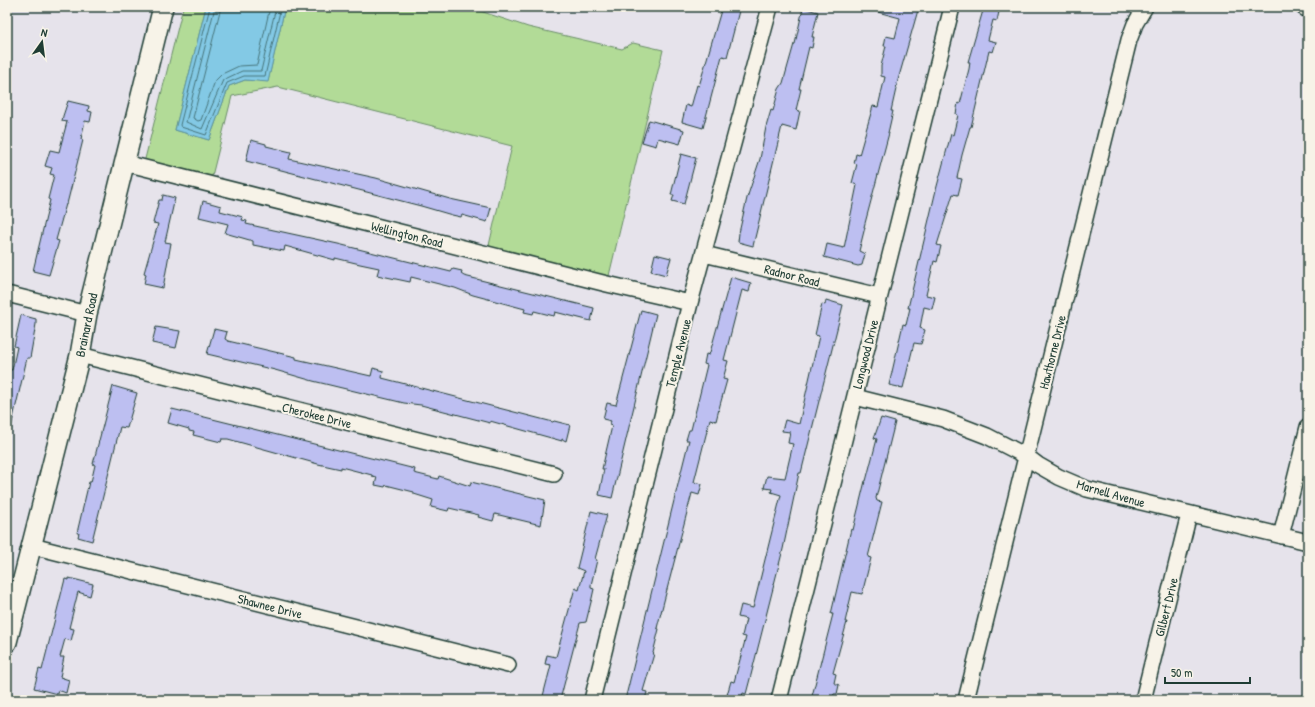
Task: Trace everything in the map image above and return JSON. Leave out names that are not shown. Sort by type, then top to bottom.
[{"type":"main road","name":"Brainard Road","points":[[7,642],[80,355],[87,314],[163,7]]},
{"type":"street","name":"Temple Avenue","points":[[592,700],[690,302],[770,7]]},
{"type":"street","name":"Longwood Drive","points":[[779,700],[952,7]]},
{"type":"street","name":"Hawthorne Drive","points":[[966,700],[1130,40],[1135,24],[1146,7]]},
{"type":"street","points":[[1303,7],[1308,10]]},
{"type":"street","name":"Wellington Road","points":[[125,163],[607,284],[690,302]]},
{"type":"street","name":"Radnor Road","points":[[704,254],[879,296]]},
{"type":"street","points":[[7,294],[87,314]]},
{"type":"street","name":"Cherokee Drive","points":[[80,355],[554,474]]},
{"type":"street","name":"Marnell Avenue","points":[[855,397],[943,419],[987,436],[1026,456],[1059,477],[1087,489],[1308,542]]},
{"type":"street","points":[[1281,536],[1308,427]]},
{"type":"street","name":"Gilbert Drive","points":[[1143,700],[1188,514]]},
{"type":"street","name":"Shawnee Drive","points":[[32,546],[508,665]]},
{"type":"green space","points":[[183,7],[206,7],[175,130],[209,140],[229,86],[245,80],[268,81],[285,7],[468,7],[528,27],[622,49],[633,43],[663,50],[607,284],[487,254],[512,146],[278,87],[232,96],[210,184],[143,167]]},
{"type":"water","points":[[206,7],[285,7],[268,82],[245,80],[229,86],[209,140],[175,130]]},
{"type":"building","points":[[722,7],[740,7],[727,57],[722,56],[703,128],[682,122],[686,105],[691,107],[697,85],[699,86]]},
{"type":"building","points":[[874,7],[906,7],[918,10],[898,80],[891,111],[893,111],[889,133],[864,227],[859,251],[865,254],[862,265],[858,266],[824,257],[827,244],[844,248],[857,185],[852,183],[857,164],[854,163],[856,154],[859,155],[873,106],[878,107],[885,77],[881,76],[881,66],[886,46],[884,46],[886,36],[895,38],[900,18],[874,11]]},
{"type":"building","points":[[984,7],[1000,7],[997,21],[993,20],[988,40],[996,42],[993,52],[989,51],[971,127],[962,155],[957,178],[962,179],[958,195],[953,194],[937,245],[941,246],[937,262],[934,261],[926,295],[935,297],[932,309],[924,307],[920,328],[925,330],[921,344],[914,343],[903,388],[889,385],[903,324],[906,325],[910,308],[908,308],[936,190],[951,134],[953,135],[958,115],[956,114],[958,103],[960,104],[969,69],[970,62],[968,62]]},
{"type":"building","points":[[803,8],[818,12],[812,37],[814,37],[812,48],[809,47],[799,89],[801,89],[796,110],[800,111],[796,130],[782,126],[753,246],[738,242],[739,233],[747,198],[760,159],[766,127],[771,110],[773,111],[779,89],[783,83],[795,44]]},
{"type":"building","points":[[68,101],[89,106],[88,111],[92,112],[90,122],[85,121],[81,139],[83,140],[67,204],[56,240],[59,241],[49,275],[33,271],[50,200],[48,199],[54,175],[50,174],[52,168],[45,166],[50,150],[59,152],[67,122],[62,121]]},
{"type":"building","points":[[649,120],[684,130],[680,144],[658,138],[656,146],[642,142]]},
{"type":"building","points":[[251,140],[266,144],[266,146],[291,152],[289,159],[376,178],[450,199],[491,208],[487,222],[462,215],[461,217],[452,215],[246,161]]},
{"type":"building","points":[[681,154],[696,158],[684,204],[672,201],[674,195],[671,195]]},
{"type":"building","points":[[163,195],[175,198],[165,242],[171,243],[163,288],[144,284],[146,274],[144,273],[158,224],[153,223],[159,200],[162,200]]},
{"type":"building","points":[[203,201],[221,206],[220,211],[243,217],[242,220],[247,221],[246,224],[338,244],[451,272],[453,269],[462,271],[461,274],[464,276],[594,308],[591,321],[555,312],[554,316],[534,311],[533,314],[524,312],[525,309],[473,295],[455,288],[411,277],[410,282],[377,275],[379,268],[335,258],[335,260],[285,246],[284,251],[253,245],[253,241],[225,233],[228,224],[199,217]]},
{"type":"building","points":[[655,254],[671,258],[666,275],[651,271]]},
{"type":"building","points":[[731,277],[751,283],[749,292],[742,290],[724,360],[728,361],[723,379],[727,380],[716,421],[710,419],[694,482],[702,484],[699,495],[692,493],[657,628],[659,629],[654,654],[643,691],[647,692],[645,700],[625,700],[689,440],[686,440],[689,430],[691,430],[707,365],[704,364],[706,354],[709,355],[711,349]]},
{"type":"building","points":[[826,300],[843,305],[801,473],[799,473],[783,549],[751,675],[746,694],[743,693],[741,699],[727,695],[731,681],[734,682],[746,637],[742,636],[746,619],[738,617],[741,605],[753,608],[781,495],[771,492],[772,489],[764,488],[767,476],[785,478],[793,444],[788,443],[790,432],[782,431],[785,420],[799,424],[819,336],[815,335],[822,304],[825,305]]},
{"type":"building","points":[[641,310],[656,314],[612,498],[599,495],[604,469],[602,469],[612,426],[609,425],[611,421],[603,419],[607,403],[616,405]]},
{"type":"building","points":[[21,315],[36,319],[36,324],[30,358],[27,358],[11,427],[7,426],[7,369],[12,370],[17,347],[14,346]]},
{"type":"building","points":[[156,327],[180,331],[176,348],[152,343]]},
{"type":"building","points":[[214,329],[227,332],[225,339],[228,341],[296,357],[296,359],[371,376],[373,368],[383,371],[382,378],[553,422],[570,425],[566,441],[490,421],[490,423],[421,405],[404,403],[207,354]]},
{"type":"building","points":[[113,386],[137,393],[127,428],[120,427],[92,541],[78,537],[79,533],[77,533],[89,482],[91,482],[95,465],[93,464]]},
{"type":"building","points":[[172,409],[415,469],[414,473],[438,479],[439,476],[470,486],[471,482],[545,500],[541,525],[495,514],[493,521],[478,517],[479,515],[449,508],[448,511],[431,507],[433,500],[414,494],[414,492],[386,485],[385,487],[375,485],[377,477],[372,475],[341,467],[341,469],[318,464],[228,439],[222,439],[221,442],[193,435],[194,432],[189,431],[189,429],[168,423]]},
{"type":"building","points":[[881,418],[895,422],[876,498],[877,501],[882,502],[868,557],[871,558],[862,594],[852,592],[845,622],[847,622],[833,673],[836,674],[834,683],[839,685],[837,694],[834,694],[832,700],[811,700],[833,614],[831,614],[851,529],[853,530],[877,439],[874,438]]},
{"type":"building","points":[[591,511],[607,515],[595,559],[597,560],[591,585],[591,588],[594,589],[586,622],[580,623],[560,700],[543,696],[551,665],[545,664],[547,655],[556,657],[575,588],[579,590],[584,571],[577,568]]},
{"type":"building","points":[[69,578],[93,584],[90,596],[78,592],[69,628],[74,629],[71,641],[65,639],[60,657],[64,657],[60,677],[69,680],[66,693],[58,690],[57,694],[34,688],[39,669],[42,670],[65,579],[69,580]]}]
